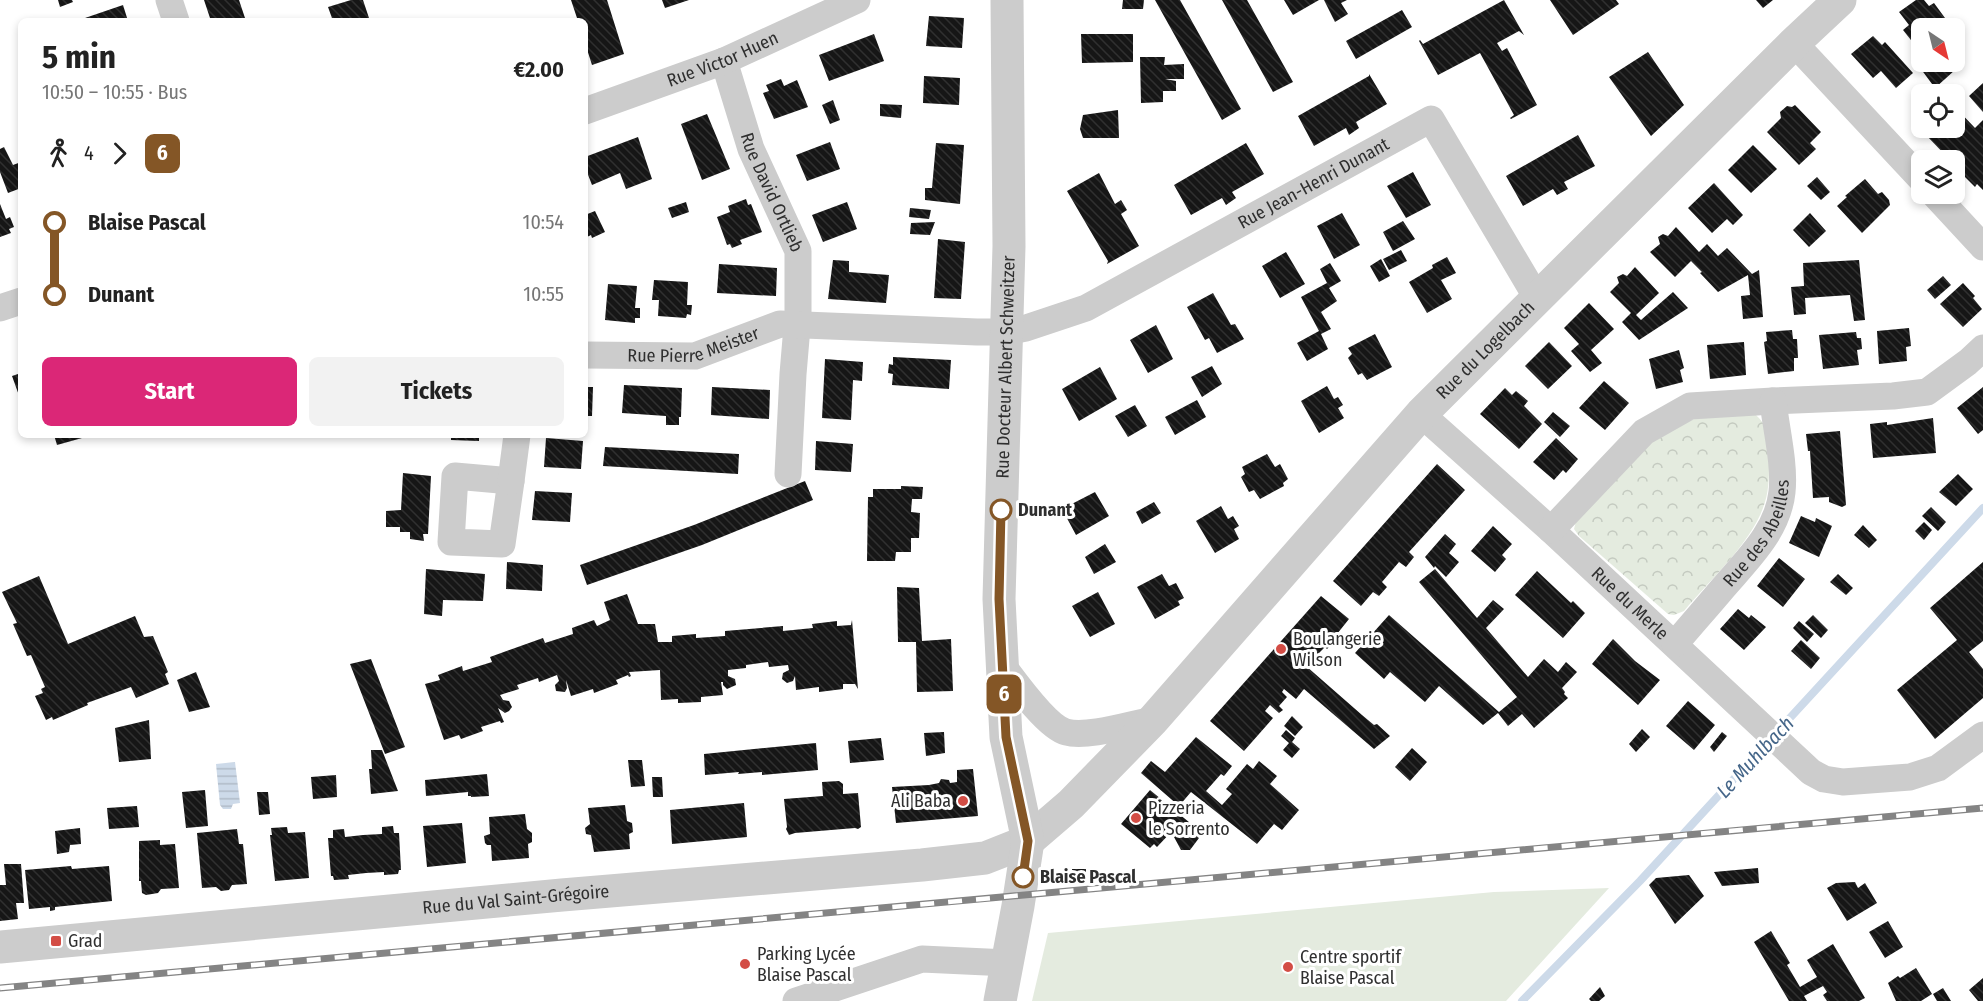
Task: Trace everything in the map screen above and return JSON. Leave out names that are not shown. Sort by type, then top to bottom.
[{"type":"street","points":[[169,0],[175,18]]},
{"type":"street","name":"Rue Victor Huen","points":[[588,110],[724,61],[857,0]]},
{"type":"street","name":"Rue Docteur Albert Schweitzer","points":[[1007,0],[1009,246],[999,599],[1006,737],[1028,841]]},
{"type":"street","name":"Rue du Logelbach","points":[[1028,841],[1071,804],[1153,720],[1421,414],[1840,0]]},
{"type":"street","points":[[1794,43],[1911,168]]},
{"type":"street","name":"Rue David Ortlieb","points":[[724,61],[751,149],[798,251],[797,325]]},
{"type":"street","name":"Rue Jean-Henri Dunant","points":[[1006,332],[1026,328],[1086,308],[1431,119],[1537,298]]},
{"type":"street","points":[[1943,204],[1983,247]]},
{"type":"street","points":[[0,308],[18,303]]},
{"type":"street","name":"Rue Pierre Meister","points":[[588,355],[695,356],[780,324],[1006,332]]},
{"type":"street","points":[[788,474],[797,325]]},
{"type":"street","points":[[1551,530],[1644,432],[1690,406],[1893,396],[1927,392],[1983,348]]},
{"type":"street","name":"Rue des Abeilles","points":[[1675,644],[1756,551],[1778,513],[1783,480],[1773,401]]},
{"type":"street","name":"Rue du Merle","points":[[1421,414],[1675,644],[1810,772],[1824,779],[1843,782],[1910,777],[1922,774],[1953,758],[1983,735]]},
{"type":"street","points":[[511,481],[517,438]]},
{"type":"street","points":[[1003,666],[1037,709],[1064,732],[1082,734],[1153,720]]},
{"type":"street","points":[[1000,1001],[1028,841]]},
{"type":"street","name":"Rue du Val Saint-Grégoire","points":[[0,947],[574,894],[922,865],[985,858],[1028,841]]},
{"type":"street","points":[[796,1001],[922,959],[1008,963]]},
{"type":"green space","points":[[1756,415],[1765,426],[1770,442],[1768,485],[1757,522],[1717,575],[1684,611],[1674,615],[1668,614],[1579,536],[1574,529],[1577,517],[1646,445],[1697,417]]},
{"type":"green space","name":"Centre sportif Blaise Pascal","points":[[1609,888],[1506,1001],[1032,1001],[1048,933],[1494,892]]},
{"type":"water","points":[[235,762],[240,803],[233,804],[231,809],[223,809],[220,805],[216,764]]},
{"type":"building","points":[[58,0],[72,0],[73,2],[60,7]]},
{"type":"building","points":[[204,0],[239,0],[245,18],[210,18]]},
{"type":"building","points":[[351,0],[363,0],[369,18],[332,18],[328,7]]},
{"type":"building","points":[[571,0],[607,0],[624,54],[592,65],[588,52],[588,18],[577,18]]},
{"type":"building","points":[[662,0],[689,0],[665,8]]},
{"type":"building","points":[[1123,0],[1144,0],[1143,9],[1122,9]]},
{"type":"building","points":[[1155,0],[1180,0],[1241,109],[1222,120]]},
{"type":"building","points":[[1222,0],[1247,0],[1293,82],[1273,92]]},
{"type":"building","points":[[1284,0],[1319,0],[1293,15]]},
{"type":"building","points":[[1324,0],[1347,0],[1341,3],[1348,14],[1335,22]]},
{"type":"building","points":[[1504,0],[1524,35],[1519,31],[1497,43],[1502,51],[1507,48],[1537,105],[1511,119],[1514,115],[1480,53],[1438,75],[1419,41],[1423,44]]},
{"type":"building","points":[[1550,0],[1616,0],[1619,4],[1573,35]]},
{"type":"building","points":[[1756,0],[1773,0],[1763,8]]},
{"type":"building","points":[[1916,0],[1924,0],[1929,6],[1934,3],[1945,18],[1911,18],[1911,40],[1903,30],[1909,25],[1899,12]]},
{"type":"building","points":[[123,5],[127,18],[85,18]]},
{"type":"building","points":[[1402,10],[1412,27],[1356,59],[1346,41]]},
{"type":"building","points":[[929,16],[964,18],[962,48],[926,46]]},
{"type":"building","points":[[874,34],[884,61],[829,81],[819,55]]},
{"type":"building","points":[[1081,34],[1133,34],[1133,62],[1082,63]]},
{"type":"building","points":[[1873,36],[1882,45],[1885,42],[1913,73],[1896,88],[1881,71],[1873,78],[1851,54]]},
{"type":"building","points":[[1648,52],[1684,105],[1651,136],[1609,77]]},
{"type":"building","points":[[1140,57],[1165,57],[1164,65],[1184,64],[1184,79],[1165,79],[1176,81],[1176,91],[1163,91],[1163,102],[1141,103]]},
{"type":"building","points":[[1923,72],[1953,72],[1939,84],[1932,84]]},
{"type":"building","points":[[1369,74],[1387,104],[1356,122],[1359,128],[1349,135],[1346,128],[1314,146],[1298,116]]},
{"type":"building","points":[[924,76],[960,78],[959,105],[923,103]]},
{"type":"building","points":[[781,79],[784,86],[797,80],[808,107],[774,119],[763,93],[769,91],[766,85]]},
{"type":"building","points":[[1983,83],[1983,112],[1969,96]]},
{"type":"building","points":[[833,100],[840,120],[830,124],[822,105]]},
{"type":"building","points":[[880,104],[902,105],[901,118],[880,116]]},
{"type":"building","points":[[1795,105],[1821,132],[1810,143],[1816,149],[1799,165],[1767,132],[1781,118],[1780,112],[1787,106]]},
{"type":"building","points":[[1118,110],[1119,138],[1083,138],[1080,129],[1083,115]]},
{"type":"building","points":[[707,114],[730,169],[702,180],[681,124]]},
{"type":"building","points":[[1965,118],[1975,128],[1983,120],[1983,190],[1977,184],[1975,187],[1965,177],[1965,150],[1940,150],[1929,138],[1965,138]]},
{"type":"building","points":[[1578,135],[1595,166],[1564,182],[1568,189],[1557,195],[1553,189],[1523,206],[1506,176]]},
{"type":"building","points":[[638,137],[652,179],[626,189],[620,173],[592,185],[588,175],[588,156]]},
{"type":"building","points":[[830,142],[840,169],[807,181],[796,155]]},
{"type":"building","points":[[936,143],[964,145],[960,204],[925,200],[925,188],[932,188]]},
{"type":"building","points":[[1246,143],[1264,174],[1232,192],[1236,198],[1226,205],[1222,198],[1191,215],[1174,185]]},
{"type":"building","points":[[1753,145],[1777,169],[1751,193],[1728,170]]},
{"type":"building","points":[[4,147],[13,165],[18,163],[18,189],[8,193],[0,172],[0,149]]},
{"type":"building","points":[[1413,172],[1431,205],[1406,218],[1387,186]]},
{"type":"building","points":[[1099,173],[1115,204],[1121,200],[1127,210],[1121,214],[1139,246],[1107,264],[1108,261],[1067,191]]},
{"type":"building","points":[[1817,177],[1830,192],[1821,200],[1807,186]]},
{"type":"building","points":[[1865,179],[1878,194],[1882,192],[1890,205],[1862,233],[1837,206]]},
{"type":"building","points":[[1714,183],[1743,215],[1733,225],[1727,219],[1712,233],[1688,208]]},
{"type":"building","points":[[746,199],[748,205],[751,204],[762,232],[740,240],[742,244],[732,248],[730,244],[727,245],[717,217],[730,212],[728,206]]},
{"type":"building","points":[[686,202],[689,212],[672,218],[668,208]]},
{"type":"building","points":[[847,202],[857,229],[823,242],[812,215]]},
{"type":"building","points":[[0,204],[6,219],[10,217],[14,227],[9,229],[11,233],[0,237]]},
{"type":"building","points":[[910,208],[931,210],[929,219],[909,217]]},
{"type":"building","points":[[595,211],[605,232],[592,238],[591,235],[588,236],[588,214]]},
{"type":"building","points":[[1342,213],[1360,245],[1334,259],[1317,226]]},
{"type":"building","points":[[1810,213],[1826,231],[1809,247],[1793,230]]},
{"type":"building","points":[[1403,221],[1415,239],[1393,251],[1383,232]]},
{"type":"building","points":[[935,222],[930,235],[910,234],[911,223]]},
{"type":"building","points":[[1676,227],[1699,252],[1707,244],[1718,256],[1727,248],[1752,274],[1759,270],[1763,317],[1743,319],[1741,296],[1750,295],[1748,275],[1718,292],[1691,261],[1675,277],[1650,252],[1660,244],[1658,237],[1663,234],[1668,236]]},
{"type":"building","points":[[938,239],[965,242],[961,299],[934,298]]},
{"type":"building","points":[[1401,250],[1407,261],[1389,270],[1383,259]]},
{"type":"building","points":[[1286,252],[1305,284],[1280,298],[1262,266]]},
{"type":"building","points":[[1447,257],[1456,273],[1441,280],[1452,299],[1427,313],[1409,282]]},
{"type":"building","points":[[1381,259],[1390,276],[1379,282],[1370,266]]},
{"type":"building","points":[[833,260],[849,261],[849,272],[889,275],[886,303],[828,299]]},
{"type":"building","points":[[1859,260],[1865,320],[1854,321],[1850,295],[1805,298],[1806,314],[1794,315],[1791,287],[1804,286],[1803,263]]},
{"type":"building","points":[[1330,263],[1341,281],[1329,288],[1337,301],[1321,312],[1331,329],[1321,334],[1328,349],[1307,361],[1297,343],[1319,331],[1301,297],[1327,283],[1320,269]]},
{"type":"building","points":[[719,264],[777,268],[776,296],[717,293]]},
{"type":"building","points":[[1635,267],[1659,293],[1636,315],[1641,320],[1673,292],[1688,308],[1639,340],[1622,322],[1631,313],[1610,292],[1619,283],[1617,277],[1623,274],[1627,276]]},
{"type":"building","points":[[1943,276],[1951,285],[1935,299],[1927,290]]},
{"type":"building","points":[[654,280],[688,282],[687,305],[692,305],[691,315],[687,314],[686,318],[658,316],[659,300],[652,300]]},
{"type":"building","points":[[1963,283],[1975,296],[1973,298],[1982,309],[1963,327],[1940,304]]},
{"type":"building","points":[[608,284],[637,286],[635,308],[640,308],[640,318],[635,318],[635,323],[605,320]]},
{"type":"building","points":[[1213,293],[1231,325],[1235,324],[1244,339],[1217,353],[1209,338],[1205,340],[1187,307]]},
{"type":"building","points":[[1589,303],[1614,329],[1591,350],[1602,363],[1590,372],[1571,351],[1579,344],[1564,328]]},
{"type":"building","points":[[1156,325],[1173,359],[1148,373],[1130,340]]},
{"type":"building","points":[[1909,328],[1911,346],[1906,347],[1907,361],[1879,364],[1877,331]]},
{"type":"building","points":[[1792,330],[1793,339],[1797,339],[1798,358],[1794,358],[1794,371],[1768,374],[1764,342],[1767,341],[1766,332]]},
{"type":"building","points":[[1856,332],[1857,338],[1861,338],[1862,349],[1857,350],[1859,365],[1823,369],[1819,335]]},
{"type":"building","points":[[1375,334],[1392,367],[1367,380],[1362,373],[1358,375],[1348,358],[1352,354],[1348,348]]},
{"type":"building","points":[[1549,342],[1572,366],[1548,389],[1525,366]]},
{"type":"building","points":[[1744,342],[1746,375],[1710,379],[1707,345]]},
{"type":"building","points":[[1679,350],[1684,368],[1680,370],[1683,382],[1656,389],[1649,359]]},
{"type":"building","points":[[893,357],[951,360],[949,389],[892,385],[893,374],[888,373],[889,364],[893,365]]},
{"type":"building","points":[[825,359],[863,362],[862,381],[853,380],[851,420],[822,418]]},
{"type":"building","points":[[1212,366],[1222,384],[1202,397],[1191,377]]},
{"type":"building","points":[[1100,367],[1117,399],[1079,421],[1062,389]]},
{"type":"building","points":[[18,374],[18,393],[12,376]]},
{"type":"building","points":[[1604,381],[1629,403],[1605,430],[1579,408]]},
{"type":"building","points":[[624,385],[682,388],[679,425],[666,425],[666,416],[622,413]]},
{"type":"building","points":[[1327,386],[1334,399],[1338,397],[1343,405],[1338,408],[1344,418],[1319,433],[1301,401]]},
{"type":"building","points":[[588,387],[593,387],[592,416],[588,416]]},
{"type":"building","points":[[712,387],[770,390],[769,419],[711,415]]},
{"type":"building","points":[[1983,387],[1983,430],[1978,434],[1957,408]]},
{"type":"building","points":[[1505,388],[1512,395],[1516,391],[1528,401],[1524,406],[1542,424],[1519,449],[1480,414]]},
{"type":"building","points":[[1197,400],[1206,417],[1175,435],[1165,417]]},
{"type":"building","points":[[1135,405],[1147,426],[1128,437],[1115,416]]},
{"type":"building","points":[[1553,412],[1570,426],[1560,437],[1544,422]]},
{"type":"building","points":[[1933,418],[1936,453],[1873,458],[1870,424],[1887,422],[1887,425]]},
{"type":"building","points":[[1840,431],[1846,505],[1842,507],[1829,502],[1829,497],[1813,498],[1810,451],[1808,451],[1806,434]]},
{"type":"building","points":[[55,438],[82,438],[57,445]]},
{"type":"building","points":[[451,438],[479,438],[479,441],[451,440]]},
{"type":"building","points":[[546,438],[583,441],[581,469],[544,467]]},
{"type":"building","points":[[1556,438],[1578,459],[1566,473],[1563,470],[1554,480],[1533,462]]},
{"type":"building","points":[[816,441],[853,444],[851,472],[815,470]]},
{"type":"building","points":[[605,447],[739,454],[738,474],[603,466]]},
{"type":"building","points":[[1267,454],[1275,467],[1280,464],[1288,479],[1283,483],[1284,486],[1260,499],[1254,490],[1249,492],[1241,477],[1245,474],[1242,467]]},
{"type":"building","points":[[1437,464],[1465,490],[1409,552],[1414,557],[1406,567],[1399,562],[1382,582],[1387,587],[1379,596],[1373,592],[1361,606],[1333,581]]},
{"type":"building","points":[[403,473],[431,476],[428,534],[423,534],[424,541],[410,539],[410,532],[400,532],[400,527],[386,527],[386,511],[401,510]]},
{"type":"building","points":[[1958,474],[1973,489],[1956,506],[1939,492]]},
{"type":"building","points":[[805,481],[813,500],[702,545],[587,585],[580,565],[694,525]]},
{"type":"building","points":[[901,486],[923,487],[922,499],[912,499],[911,512],[920,513],[919,538],[911,538],[911,552],[896,552],[895,561],[867,561],[868,497],[873,497],[873,489],[901,489]]},
{"type":"building","points":[[535,491],[572,493],[570,522],[532,520]]},
{"type":"building","points":[[1095,492],[1109,516],[1076,535],[1062,509]]},
{"type":"building","points":[[1154,502],[1161,513],[1142,524],[1136,512]]},
{"type":"building","points":[[1221,506],[1228,519],[1233,516],[1239,526],[1234,529],[1239,539],[1215,553],[1196,521]]},
{"type":"building","points":[[1931,507],[1946,522],[1938,531],[1922,516]]},
{"type":"building","points":[[1801,516],[1815,522],[1816,518],[1832,526],[1819,557],[1789,543]]},
{"type":"building","points":[[1924,522],[1932,530],[1924,540],[1915,531]]},
{"type":"building","points":[[1863,525],[1877,540],[1869,548],[1854,535]]},
{"type":"building","points":[[1493,526],[1512,544],[1502,555],[1506,559],[1495,572],[1471,551]]},
{"type":"building","points":[[1445,534],[1456,544],[1449,553],[1459,562],[1446,577],[1425,557]]},
{"type":"building","points":[[1105,544],[1116,562],[1094,574],[1085,557]]},
{"type":"building","points":[[1779,558],[1805,579],[1783,607],[1757,586]]},
{"type":"building","points":[[507,562],[543,565],[542,591],[506,589]]},
{"type":"building","points":[[1983,562],[1983,641],[1969,652],[1983,669],[1983,698],[1935,739],[1897,690],[1957,640],[1930,608]]},
{"type":"building","points":[[426,569],[485,574],[483,601],[443,600],[442,616],[424,614]]},
{"type":"building","points":[[1435,569],[1477,618],[1493,600],[1504,609],[1486,628],[1528,677],[1544,659],[1558,672],[1566,662],[1577,672],[1562,688],[1568,698],[1534,728],[1522,714],[1508,726],[1498,713],[1483,725],[1439,686],[1425,702],[1390,672],[1384,679],[1355,653],[1389,615],[1499,712],[1517,697],[1419,582]]},
{"type":"building","points":[[1537,571],[1585,613],[1563,638],[1515,595]]},
{"type":"building","points":[[1162,574],[1169,586],[1176,583],[1184,598],[1178,601],[1180,605],[1155,619],[1137,587]]},
{"type":"building","points":[[1838,574],[1853,588],[1846,595],[1830,582]]},
{"type":"building","points":[[39,576],[68,644],[135,616],[144,637],[153,636],[168,672],[165,674],[169,684],[136,698],[131,687],[87,703],[88,705],[53,720],[52,717],[46,720],[35,696],[43,693],[41,689],[45,687],[31,655],[27,656],[13,624],[17,623],[2,592]]},
{"type":"building","points":[[897,587],[919,588],[922,641],[951,639],[953,691],[917,692],[916,642],[898,642]]},
{"type":"building","points":[[1098,592],[1115,624],[1090,637],[1072,606]]},
{"type":"building","points":[[627,594],[638,624],[655,624],[658,642],[672,642],[672,636],[696,634],[696,638],[725,636],[725,631],[783,626],[783,631],[813,628],[812,624],[837,621],[837,626],[851,625],[852,620],[858,689],[855,684],[843,684],[843,689],[819,692],[819,687],[796,690],[795,676],[793,681],[787,683],[782,679],[783,673],[789,670],[788,665],[769,667],[768,662],[728,670],[728,676],[735,679],[736,685],[727,689],[721,682],[723,695],[701,697],[701,702],[678,703],[678,699],[661,700],[660,670],[629,672],[631,676],[616,680],[618,684],[594,693],[593,689],[571,696],[566,680],[565,692],[556,691],[555,685],[559,681],[557,675],[539,682],[538,678],[517,685],[519,689],[500,695],[503,700],[509,701],[512,707],[505,713],[498,708],[504,722],[500,721],[481,727],[483,731],[461,739],[459,735],[444,740],[425,684],[440,680],[438,675],[462,666],[463,671],[492,662],[490,657],[543,638],[545,643],[573,634],[572,628],[594,620],[597,626],[610,620],[604,602]]},
{"type":"building","points":[[1321,596],[1349,619],[1337,634],[1341,637],[1332,647],[1331,645],[1327,649],[1325,647],[1306,666],[1390,736],[1374,749],[1304,689],[1296,699],[1284,689],[1282,692],[1287,697],[1279,706],[1283,710],[1279,713],[1270,705],[1265,711],[1273,718],[1244,751],[1210,721]]},
{"type":"building","points":[[1738,609],[1749,618],[1751,615],[1766,627],[1744,650],[1720,629]]},
{"type":"building","points":[[1813,615],[1828,630],[1821,638],[1805,623]]},
{"type":"building","points":[[1799,621],[1814,634],[1807,642],[1793,628]]},
{"type":"building","points":[[1613,639],[1635,661],[1660,680],[1638,705],[1592,664]]},
{"type":"building","points":[[1801,640],[1820,658],[1811,669],[1791,651]]},
{"type":"building","points":[[371,659],[405,747],[385,754],[350,664]]},
{"type":"building","points":[[196,672],[210,707],[189,712],[177,680]]},
{"type":"building","points":[[1688,701],[1715,725],[1694,750],[1666,726]]},
{"type":"building","points":[[1292,716],[1303,727],[1295,736],[1284,726]]},
{"type":"building","points":[[149,720],[151,759],[119,762],[115,728]]},
{"type":"building","points":[[1642,729],[1650,737],[1636,752],[1629,744]]},
{"type":"building","points":[[1286,730],[1295,738],[1292,742],[1300,749],[1292,758],[1283,750],[1289,743],[1281,736]]},
{"type":"building","points":[[944,732],[945,753],[926,756],[924,733]]},
{"type":"building","points":[[1722,732],[1727,736],[1714,752],[1710,747]]},
{"type":"building","points":[[1196,737],[1232,766],[1224,776],[1221,774],[1206,791],[1222,805],[1232,794],[1226,789],[1247,764],[1253,769],[1259,761],[1277,776],[1270,784],[1299,810],[1282,830],[1274,824],[1257,844],[1191,792],[1179,806],[1141,773],[1151,761],[1165,772]]},
{"type":"building","points":[[881,738],[884,760],[850,763],[848,741]]},
{"type":"building","points":[[816,743],[818,770],[762,775],[762,772],[738,774],[739,772],[705,775],[704,754]]},
{"type":"building","points":[[1412,748],[1427,762],[1410,781],[1395,767]]},
{"type":"building","points":[[371,750],[382,750],[398,791],[371,794],[369,769],[372,769]]},
{"type":"building","points":[[628,760],[642,760],[645,786],[631,787]]},
{"type":"building","points":[[973,769],[978,816],[896,823],[892,787],[929,785],[939,783],[941,779],[949,780],[950,783],[957,782],[957,770]]},
{"type":"building","points":[[487,774],[489,796],[471,797],[468,796],[468,792],[426,796],[425,780]]},
{"type":"building","points":[[336,775],[337,797],[313,799],[311,777]]},
{"type":"building","points":[[652,777],[662,777],[663,797],[653,797]]},
{"type":"building","points":[[839,781],[843,784],[843,794],[858,793],[861,827],[789,835],[786,829],[784,799],[823,796],[822,782]]},
{"type":"building","points":[[205,790],[208,826],[186,828],[182,792]]},
{"type":"building","points":[[1150,790],[1201,832],[1190,850],[1181,850],[1174,837],[1178,834],[1173,830],[1157,847],[1154,844],[1150,848],[1121,824]]},
{"type":"building","points":[[257,792],[268,792],[270,814],[259,815]]},
{"type":"building","points":[[744,803],[747,837],[672,844],[670,810]]},
{"type":"building","points":[[625,805],[627,821],[632,823],[633,832],[629,834],[630,849],[594,852],[591,835],[586,834],[585,828],[590,824],[588,808]]},
{"type":"building","points":[[137,806],[139,827],[109,829],[107,808]]},
{"type":"building","points":[[525,814],[527,829],[532,833],[532,842],[528,844],[529,858],[492,861],[491,845],[485,843],[484,836],[490,834],[489,817]]},
{"type":"building","points":[[462,823],[466,863],[427,867],[423,826]]},
{"type":"building","points":[[393,826],[394,833],[399,833],[401,870],[398,874],[366,873],[348,875],[349,879],[334,880],[331,876],[328,838],[333,838],[333,830],[344,829],[345,837],[382,834],[382,827]]},
{"type":"building","points":[[287,827],[288,833],[305,832],[309,878],[275,881],[271,828]]},
{"type":"building","points":[[80,828],[81,844],[70,845],[69,852],[57,854],[55,831]]},
{"type":"building","points":[[237,829],[239,844],[243,844],[247,884],[232,885],[229,890],[221,891],[216,887],[202,888],[197,833]]},
{"type":"building","points":[[160,840],[160,845],[175,844],[179,888],[161,889],[158,893],[146,895],[142,893],[141,881],[139,881],[139,841]]},
{"type":"building","points":[[4,864],[21,864],[24,903],[16,903],[18,919],[0,921],[0,885],[6,885]]},
{"type":"building","points":[[71,866],[72,869],[109,866],[112,901],[55,907],[55,910],[50,911],[50,907],[29,909],[25,870]]},
{"type":"building","points":[[1758,868],[1759,883],[1722,886],[1714,872]]},
{"type":"building","points":[[1072,869],[1086,869],[1086,877],[1073,878]]},
{"type":"building","points":[[1689,875],[1704,896],[1675,924],[1649,885],[1656,878]]},
{"type":"building","points":[[1855,882],[1858,888],[1865,883],[1877,903],[1847,921],[1827,888],[1836,883]]},
{"type":"building","points":[[1888,921],[1903,947],[1885,958],[1869,932]]},
{"type":"building","points":[[1771,931],[1790,963],[1787,965],[1800,987],[1817,977],[1807,960],[1833,944],[1865,998],[1859,1001],[1827,1001],[1823,995],[1827,992],[1823,986],[1804,996],[1807,1001],[1789,1001],[1754,942]]},
{"type":"building","points":[[1916,968],[1932,994],[1921,1001],[1896,1001],[1888,983]]},
{"type":"building","points":[[1983,978],[1983,1001],[1978,1001],[1969,990]]},
{"type":"building","points":[[1600,987],[1605,996],[1599,1001],[1591,1001],[1589,999]]},
{"type":"building","points":[[1943,988],[1951,1001],[1937,1001],[1933,994]]},
{"type":"waterway","name":"Le Muhlbach","points":[[1522,1001],[1640,881],[1983,508]]},
{"type":"railway","points":[[0,988],[1983,808]]},
{"type":"bus line","name":"6","points":[[1001,510],[999,599],[1006,737],[1028,841],[1023,877]]},
{"type":"place","name":"Dunant","points":[[1001,510]]},
{"type":"place","name":"Boulangerie Wilson","points":[[1281,649]]},
{"type":"place","name":"Ali Baba","points":[[963,801]]},
{"type":"place","name":"Pizzeria le Sorrento","points":[[1136,818]]},
{"type":"place","name":"Blaise Pascal","points":[[1023,877]]},
{"type":"place","name":"Grad","points":[[56,941]]},
{"type":"place","name":"Parking Lycée Blaise Pascal","points":[[745,964]]},
{"type":"place","name":"Centre sportif Blaise Pascal","points":[[1288,967]]}]
